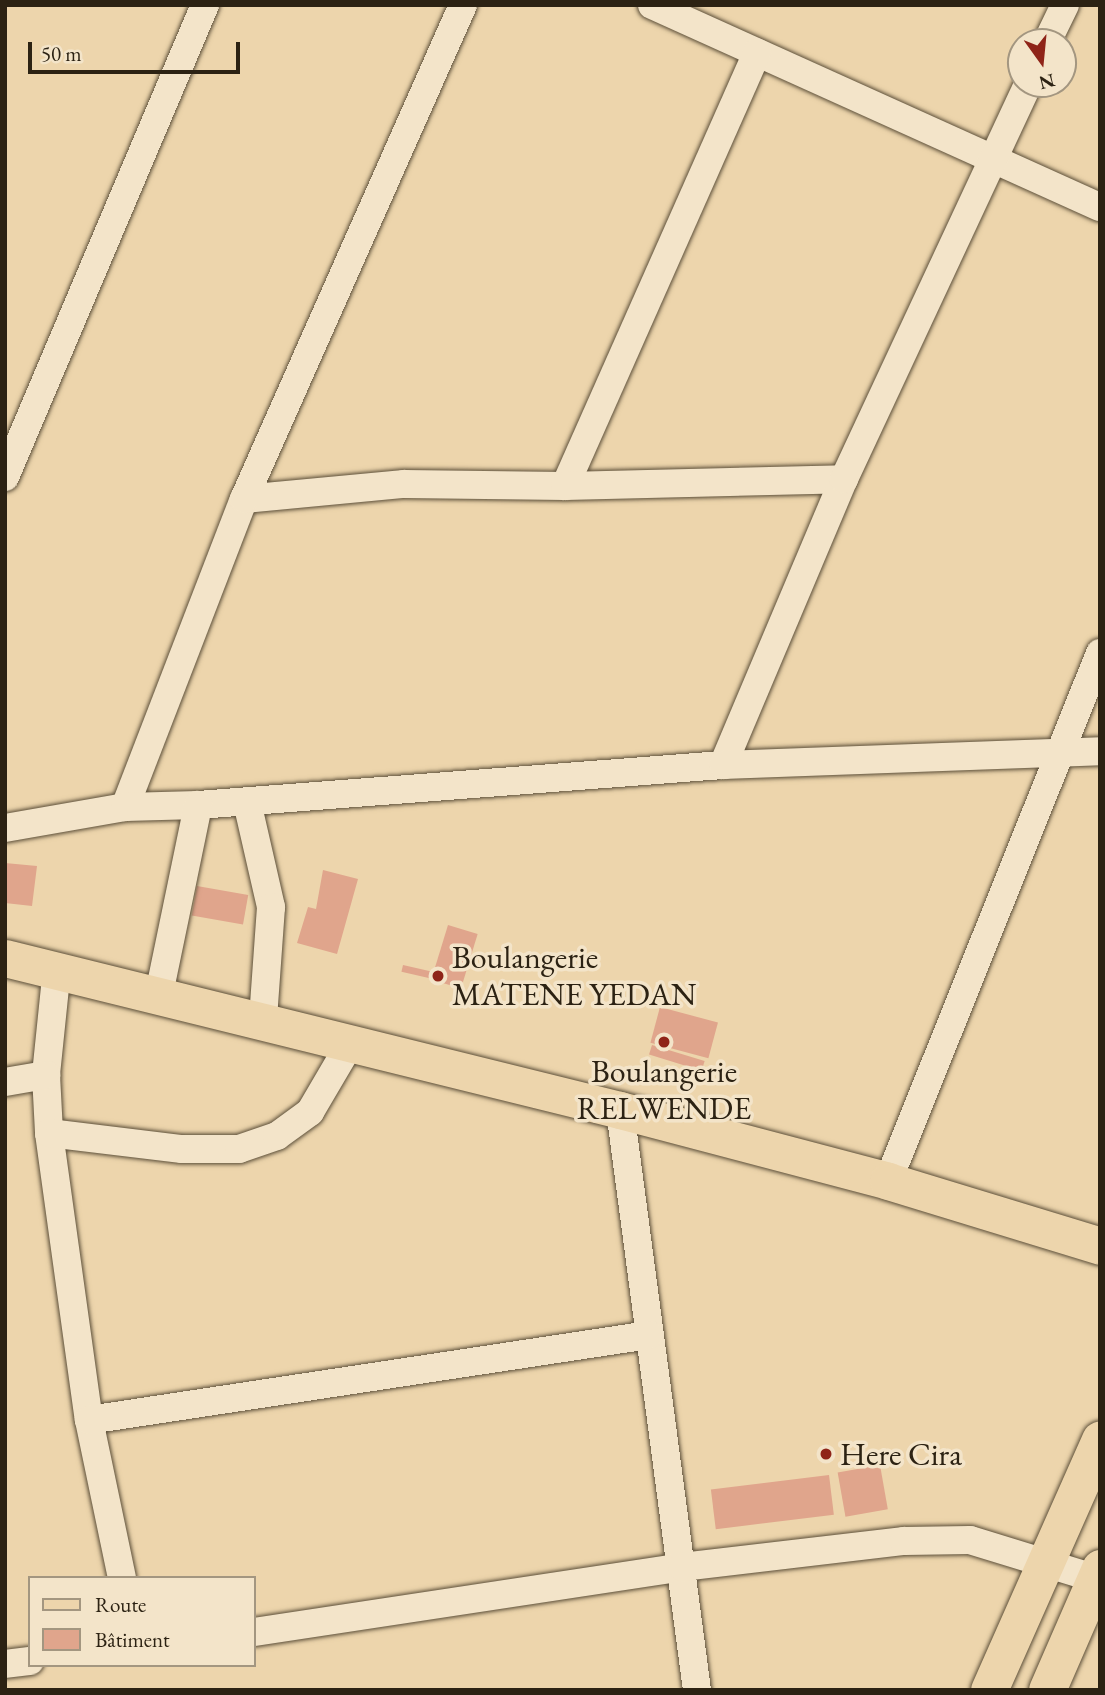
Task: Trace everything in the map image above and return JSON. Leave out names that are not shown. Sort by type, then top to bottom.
[{"type":"main road","points":[[5,958],[57,968],[620,1110],[888,1181],[1100,1246]]},
{"type":"main road","points":[[989,1690],[1100,1440]]},
{"type":"main road","points":[[1047,1690],[1098,1576]]},
{"type":"street","points":[[5,477],[205,5]]},
{"type":"street","points":[[125,807],[244,499],[463,5]]},
{"type":"street","points":[[652,5],[1100,207]]},
{"type":"street","points":[[1054,28],[1065,5]]},
{"type":"street","points":[[565,485],[757,53]]},
{"type":"street","points":[[723,765],[844,479],[1021,98]]},
{"type":"street","points":[[244,499],[404,484],[565,485],[844,479]]},
{"type":"street","points":[[888,1181],[1056,755],[1100,653]]},
{"type":"street","points":[[5,828],[125,807],[198,806],[723,765],[1056,755],[1100,751]]},
{"type":"street","points":[[247,802],[271,907],[263,1019]]},
{"type":"street","points":[[159,994],[198,806]]},
{"type":"street","points":[[57,968],[46,1075],[49,1133],[89,1420],[122,1576]]},
{"type":"street","points":[[49,1133],[182,1149],[239,1149],[277,1136],[310,1112],[351,1042]]},
{"type":"street","points":[[5,1082],[46,1075]]},
{"type":"street","points":[[620,1110],[697,1690]]},
{"type":"street","points":[[89,1420],[649,1335]]},
{"type":"street","points":[[256,1632],[682,1567],[938,1539],[970,1540],[1098,1576]]},
{"type":"street","points":[[5,1664],[28,1661]]},
{"type":"building","points":[[5,863],[37,866],[32,906],[5,903]]},
{"type":"building","points":[[323,870],[358,879],[337,954],[297,943],[308,907],[316,909]]},
{"type":"building","points":[[197,886],[248,895],[243,925],[192,916]]},
{"type":"building","points":[[448,925],[478,934],[461,989],[431,980]]},
{"type":"building","points":[[403,965],[430,971],[429,978],[401,972]]},
{"type":"building","points":[[660,1007],[718,1023],[708,1058],[650,1043]]},
{"type":"building","points":[[652,1045],[705,1061],[702,1071],[649,1055]]},
{"type":"building","points":[[880,1465],[888,1509],[845,1517],[838,1472]]},
{"type":"building","points":[[829,1475],[834,1515],[716,1529],[711,1490]]},
{"type":"place","name":"Boulangerie MATENE YEDAN","points":[[438,976]]},
{"type":"place","name":"Boulangerie RELWENDE","points":[[664,1042]]},
{"type":"place","name":"Here Cira","points":[[826,1454]]}]
